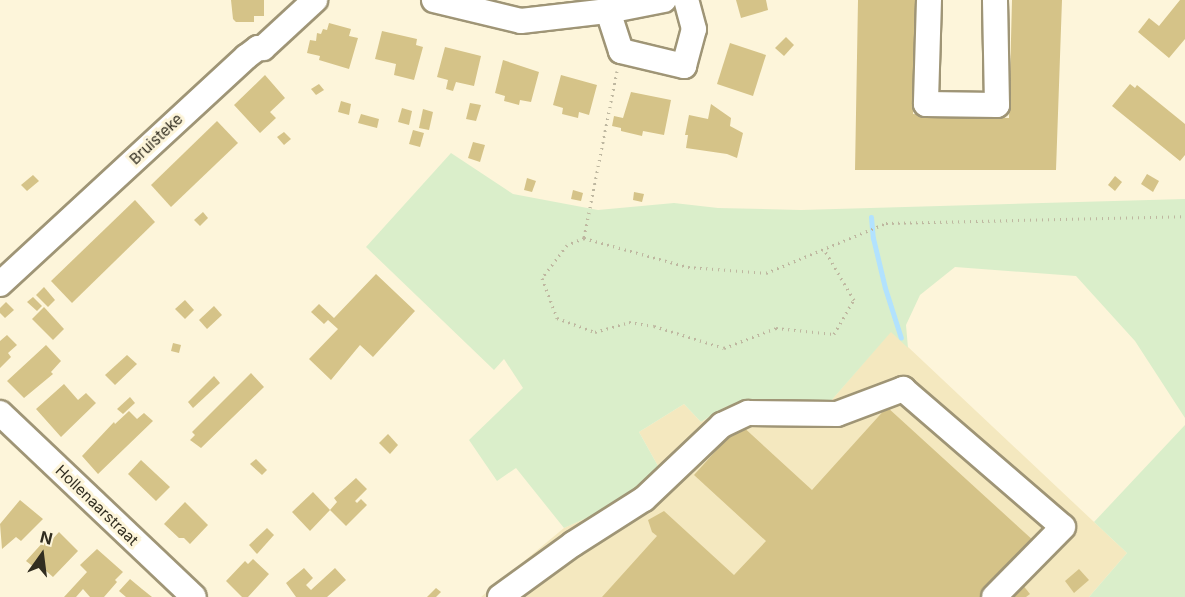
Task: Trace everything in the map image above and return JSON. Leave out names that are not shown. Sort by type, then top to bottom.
[{"type":"street","name":"Bruisteke","points":[[0,284],[246,57],[258,48],[263,48],[315,0]]},
{"type":"street","points":[[434,0],[520,21],[608,11],[664,0]]},
{"type":"street","points":[[608,11],[621,51],[684,66],[694,29],[686,0]]},
{"type":"street","points":[[929,0],[926,104],[997,105],[995,0]]},
{"type":"street","points":[[500,597],[573,544],[644,499],[722,425],[748,413],[837,414],[903,389],[1063,527],[994,597]]},
{"type":"street","name":"Hollenaarstraat","points":[[0,413],[194,597]]},
{"type":"path","points":[[584,238],[621,51]]},
{"type":"path","points":[[824,249],[854,300],[834,334],[776,328],[724,348],[654,326],[629,322],[595,332],[557,318],[542,278],[567,245],[584,238],[688,267],[766,273],[886,223],[1185,216]]},
{"type":"shaded area","points":[[891,331],[1127,553],[1089,597],[481,597],[564,528],[634,497],[658,466],[639,432],[684,404],[701,422],[725,407],[748,403],[830,402]]},
{"type":"green space","points":[[451,153],[513,194],[598,210],[674,203],[718,208],[801,210],[1185,199],[1185,418],[1135,341],[1076,276],[955,267],[920,295],[906,325],[908,348],[891,332],[830,402],[748,403],[725,407],[701,422],[684,404],[639,432],[658,466],[634,497],[564,528],[516,468],[497,481],[469,440],[523,388],[504,359],[494,370],[366,247]]},
{"type":"green space","points":[[1185,425],[1185,597],[1089,597],[1127,553],[1094,522]]},
{"type":"building","points":[[231,0],[264,0],[264,16],[254,16],[254,22],[236,22],[233,19]]},
{"type":"building","points":[[736,0],[766,0],[768,10],[741,18]]},
{"type":"building","points":[[858,0],[916,0],[913,114],[1009,118],[1012,0],[1062,0],[1056,170],[855,170]]},
{"type":"building","points":[[1180,0],[1185,0],[1185,39],[1169,58],[1138,32],[1149,18],[1159,26]]},
{"type":"building","points":[[329,23],[351,29],[349,36],[358,38],[349,69],[319,60],[320,56],[307,53],[310,40],[316,41],[317,33],[321,34],[323,29],[327,30]]},
{"type":"building","points":[[382,31],[417,39],[416,45],[423,47],[414,80],[394,75],[396,64],[375,59]]},
{"type":"building","points":[[786,37],[794,45],[784,56],[775,48]]},
{"type":"building","points":[[730,43],[766,55],[753,96],[717,84]]},
{"type":"building","points":[[445,47],[481,56],[474,86],[456,82],[453,91],[446,89],[448,80],[437,77]]},
{"type":"building","points":[[503,60],[539,72],[531,102],[520,100],[519,105],[504,101],[505,96],[495,93]]},
{"type":"building","points":[[265,75],[285,98],[270,112],[276,118],[260,133],[234,105]]},
{"type":"building","points":[[561,75],[597,85],[589,115],[579,112],[578,118],[562,114],[563,108],[553,105]]},
{"type":"building","points":[[319,84],[324,90],[316,95],[311,89]]},
{"type":"building","points":[[1130,84],[1135,88],[1137,85],[1185,124],[1185,155],[1180,161],[1112,106]]},
{"type":"building","points":[[631,92],[671,100],[664,135],[643,131],[642,136],[621,131],[621,128],[612,126],[614,116],[623,118]]},
{"type":"building","points":[[341,101],[351,104],[349,115],[338,112]]},
{"type":"building","points":[[470,103],[481,105],[476,121],[466,119]]},
{"type":"building","points":[[711,104],[731,118],[730,126],[743,133],[737,158],[727,154],[686,148],[688,135],[685,135],[689,115],[708,119]]},
{"type":"building","points":[[402,108],[412,111],[409,125],[398,122]]},
{"type":"building","points":[[423,109],[433,112],[429,130],[419,128]]},
{"type":"building","points":[[361,114],[379,119],[377,128],[358,123]]},
{"type":"building","points":[[217,121],[238,143],[171,207],[151,185]]},
{"type":"building","points":[[413,130],[424,133],[420,147],[409,144]]},
{"type":"building","points":[[284,132],[291,139],[284,145],[277,137]]},
{"type":"building","points":[[473,142],[485,145],[480,162],[468,158]]},
{"type":"building","points":[[1147,174],[1159,181],[1153,192],[1141,184]]},
{"type":"building","points":[[33,175],[39,181],[27,191],[21,185]]},
{"type":"building","points":[[1115,176],[1122,182],[1115,191],[1108,185]]},
{"type":"building","points":[[527,178],[536,181],[532,192],[524,190]]},
{"type":"building","points":[[573,190],[583,193],[581,201],[571,199]]},
{"type":"building","points":[[634,192],[644,194],[642,202],[633,200]]},
{"type":"building","points":[[135,200],[155,222],[72,303],[51,281]]},
{"type":"building","points":[[203,212],[208,218],[200,226],[194,220]]},
{"type":"building","points":[[376,274],[415,311],[373,357],[360,345],[331,380],[309,359],[338,329],[328,320],[324,324],[311,312],[319,304],[334,318]]},
{"type":"building","points":[[44,287],[55,300],[48,307],[36,295]]},
{"type":"building","points":[[33,297],[42,306],[37,311],[27,302]]},
{"type":"building","points":[[185,300],[194,310],[185,319],[175,309]]},
{"type":"building","points":[[6,302],[14,310],[5,318],[0,313],[0,308]]},
{"type":"building","points":[[214,306],[222,315],[207,329],[199,320]]},
{"type":"building","points":[[44,307],[64,329],[53,340],[32,319]]},
{"type":"building","points":[[7,335],[17,345],[8,353],[11,357],[0,368],[0,341]]},
{"type":"building","points":[[173,343],[181,345],[179,353],[171,351]]},
{"type":"building","points":[[46,345],[61,361],[51,372],[53,374],[24,398],[7,381]]},
{"type":"building","points":[[127,355],[137,364],[115,385],[105,375]]},
{"type":"building","points":[[251,373],[264,387],[201,448],[190,440],[195,435],[192,432]]},
{"type":"building","points":[[214,376],[220,383],[193,408],[188,402]]},
{"type":"building","points":[[64,384],[78,400],[86,393],[96,403],[61,437],[36,409]]},
{"type":"building","points":[[130,397],[135,403],[123,414],[117,409]]},
{"type":"building","points":[[887,407],[1035,542],[985,597],[602,597],[657,536],[652,532],[648,520],[664,511],[734,575],[766,541],[694,475],[740,424],[812,490]]},
{"type":"building","points":[[129,411],[137,419],[144,413],[153,421],[98,474],[82,456],[114,422],[115,424]]},
{"type":"building","points":[[388,434],[398,445],[390,454],[379,443]]},
{"type":"building","points":[[256,459],[267,470],[262,475],[250,464]]},
{"type":"building","points":[[141,460],[170,487],[156,501],[128,474]]},
{"type":"building","points":[[356,478],[367,489],[355,501],[357,503],[361,499],[367,505],[346,526],[330,510],[337,502],[334,498]]},
{"type":"building","points":[[313,492],[330,510],[310,531],[292,512]]},
{"type":"building","points":[[20,500],[43,519],[21,541],[16,537],[2,549],[0,524]]},
{"type":"building","points":[[185,502],[208,525],[190,544],[184,538],[179,538],[164,524]]},
{"type":"building","points":[[267,528],[274,535],[257,554],[249,545]]},
{"type":"building","points":[[59,532],[78,551],[53,577],[38,564],[35,568],[26,561],[45,540],[49,543]]},
{"type":"building","points":[[97,549],[123,572],[115,580],[117,582],[104,597],[90,597],[83,589],[76,597],[64,597],[87,572],[80,565]]},
{"type":"building","points":[[253,559],[269,574],[248,597],[242,597],[226,581],[245,561],[248,564]]},
{"type":"building","points":[[304,568],[313,578],[306,585],[311,590],[335,568],[346,580],[327,597],[296,597],[286,583]]},
{"type":"building","points":[[1079,569],[1089,580],[1074,593],[1065,581]]},
{"type":"building","points":[[130,579],[152,597],[126,597],[119,591]]},
{"type":"building","points":[[1022,584],[1030,594],[1026,597],[1007,597]]},
{"type":"building","points":[[436,588],[441,592],[436,597],[427,597]]},
{"type":"waterway","points":[[871,217],[873,238],[885,288],[901,338]]}]
